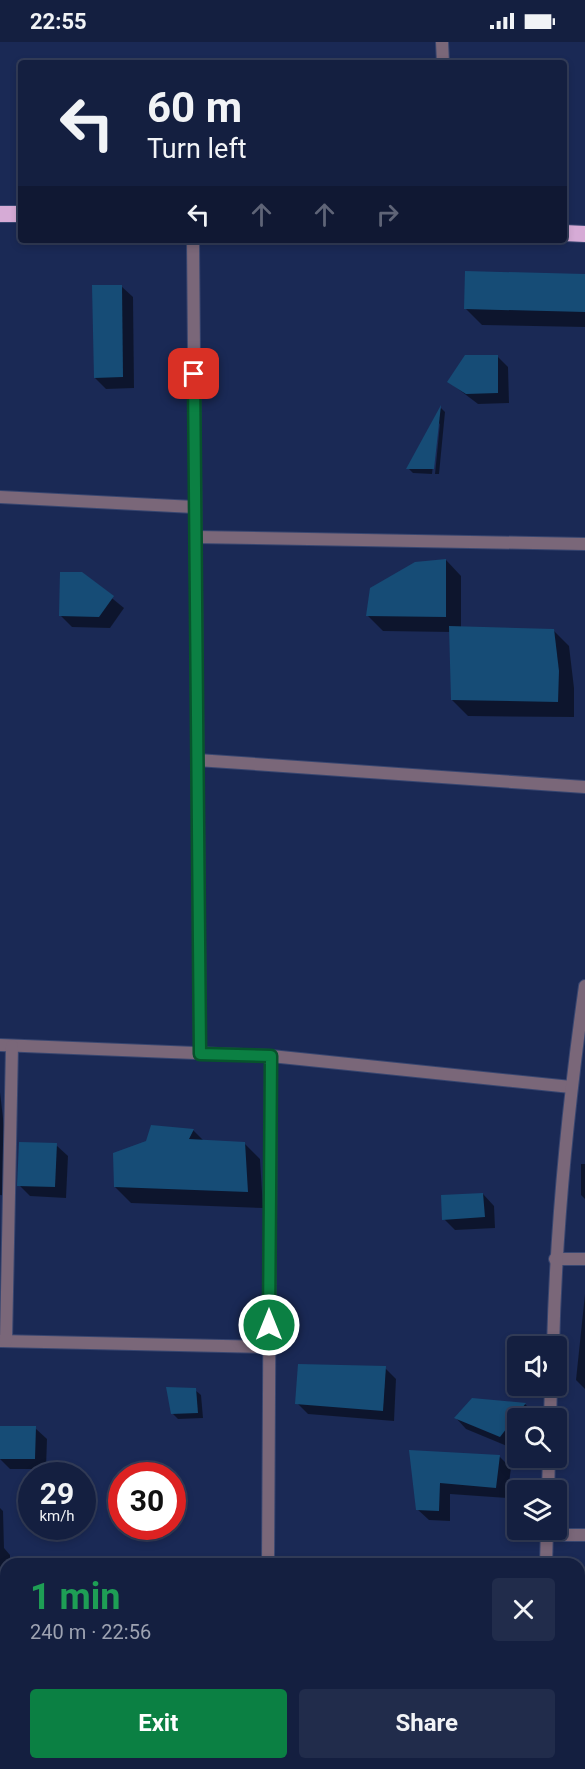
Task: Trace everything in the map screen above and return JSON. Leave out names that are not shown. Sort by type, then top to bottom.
[{"type":"highway","points":[[0,214],[18,214]]},
{"type":"highway","points":[[567,233],[585,234]]},
{"type":"street","points":[[442,42],[443,60]]},
{"type":"street","points":[[193,243],[200,1054]]},
{"type":"street","points":[[0,497],[194,507]]},
{"type":"street","points":[[195,537],[585,544]]},
{"type":"street","points":[[197,760],[585,787]]},
{"type":"street","points":[[552,1336],[555,1259],[571,1088],[585,986]]},
{"type":"street","points":[[269,1347],[3,1341],[6,1045],[271,1056],[571,1088]]},
{"type":"street","points":[[268,1558],[271,1056]]},
{"type":"street","points":[[555,1259],[585,1259]]},
{"type":"street","points":[[567,1534],[585,1535]]},
{"type":"street","points":[[546,1558],[547,1540]]},
{"type":"building","points":[[465,271],[585,274],[585,312],[464,309]]},
{"type":"building","points":[[92,285],[122,285],[123,377],[94,378]]},
{"type":"building","points":[[465,355],[498,355],[498,393],[466,394],[447,382]]},
{"type":"building","points":[[441,405],[434,469],[406,469]]},
{"type":"building","points":[[446,559],[446,617],[366,616],[370,588],[415,562]]},
{"type":"building","points":[[60,572],[82,572],[114,596],[99,617],[59,616]]},
{"type":"building","points":[[449,626],[554,629],[559,671],[558,702],[451,700]]},
{"type":"building","points":[[151,1125],[194,1129],[189,1139],[245,1142],[248,1192],[114,1187],[113,1153],[146,1141]]},
{"type":"building","points":[[19,1142],[57,1143],[55,1187],[17,1186]]},
{"type":"building","points":[[483,1193],[485,1217],[442,1220],[441,1195]]},
{"type":"building","points":[[298,1364],[386,1366],[383,1411],[295,1404]]},
{"type":"building","points":[[166,1387],[196,1388],[198,1413],[171,1414]]},
{"type":"building","points":[[472,1398],[526,1403],[522,1408],[507,1408],[507,1428],[500,1437],[454,1418]]},
{"type":"building","points":[[0,1426],[36,1426],[35,1459],[0,1459]]},
{"type":"building","points":[[409,1450],[500,1455],[496,1488],[440,1483],[439,1511],[416,1510]]},
{"type":"route","points":[[194,374],[200,1054],[271,1056],[269,1325]]}]
